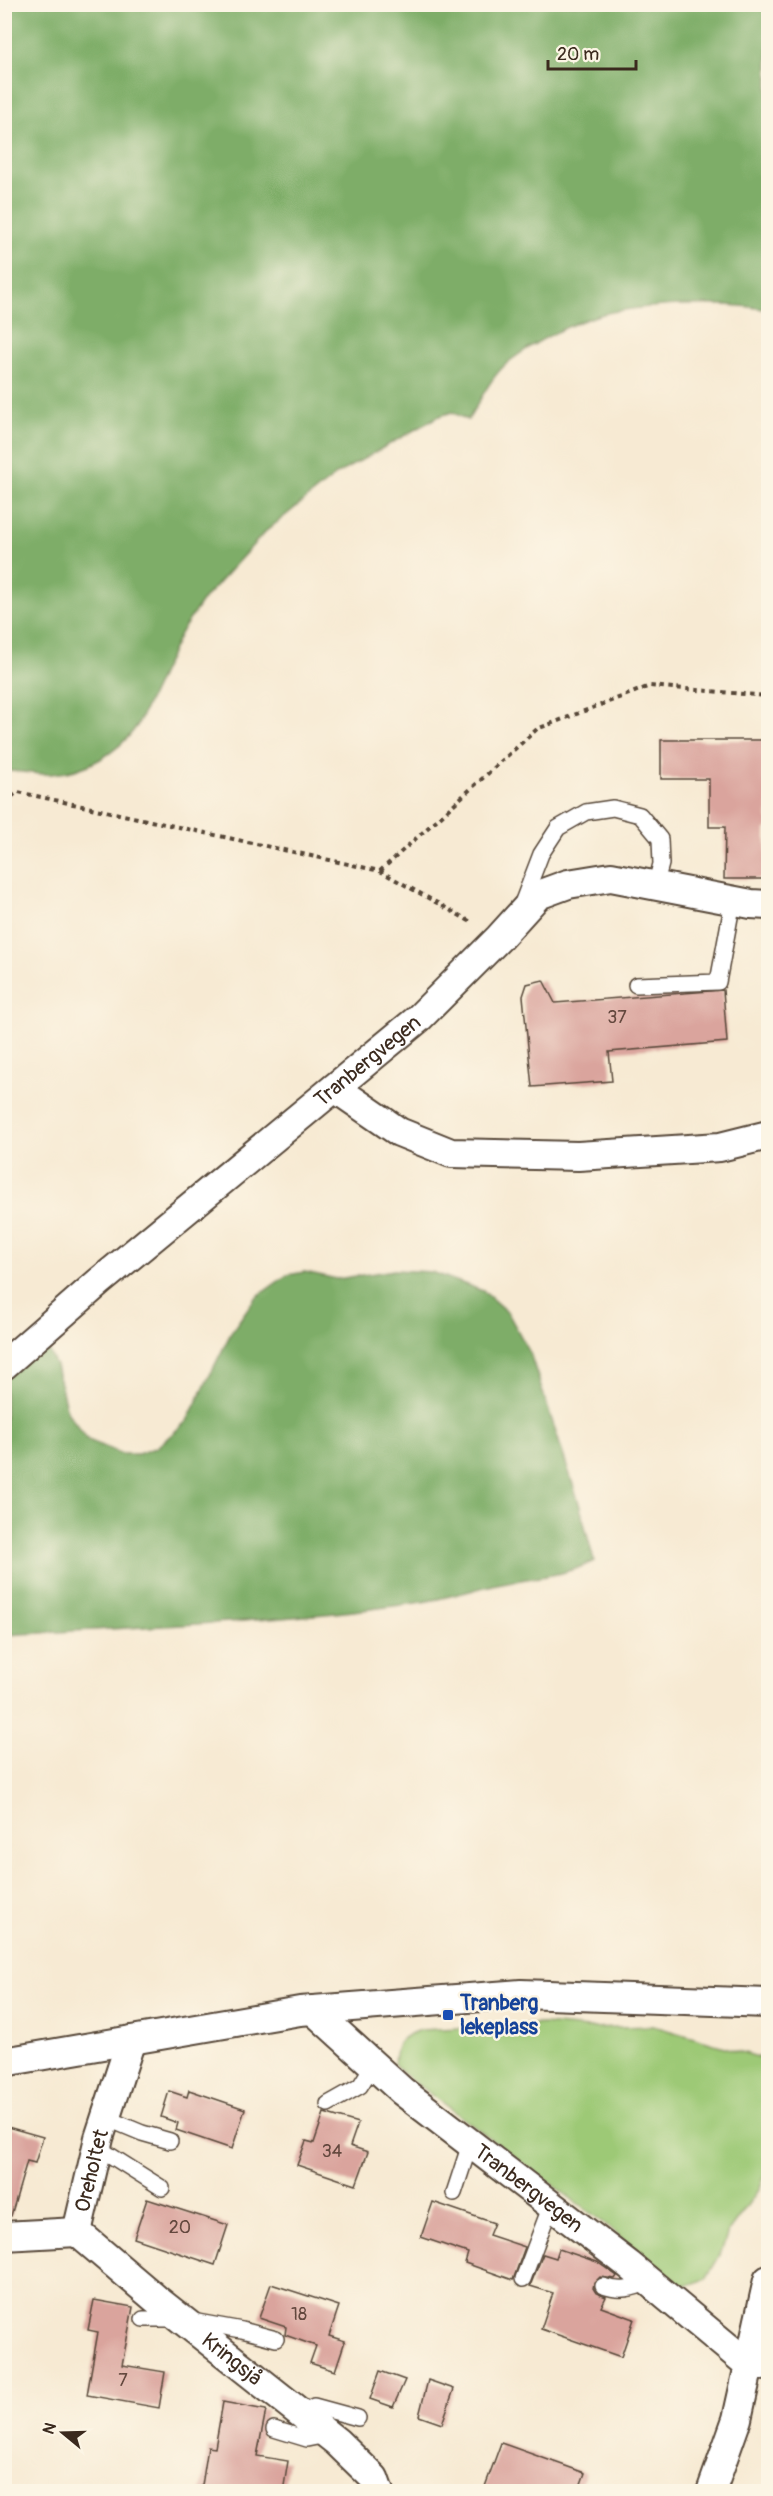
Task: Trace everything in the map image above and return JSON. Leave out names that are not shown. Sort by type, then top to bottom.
[{"type":"street","name":"Tranbergvegen","points":[[4,1365],[99,1282],[418,1019],[538,895],[568,884],[611,877],[733,901],[768,905]]},
{"type":"street","points":[[335,1088],[399,1132],[451,1153],[578,1156],[720,1147],[768,1135]]},
{"type":"street","points":[[4,2062],[313,2010],[521,1994],[768,2003]]},
{"type":"street","name":"Tranbergvegen","points":[[313,2010],[402,2091],[759,2365]]},
{"type":"street","name":"Oreholtet","points":[[6,2234],[77,2232],[97,2147],[131,2040]]},
{"type":"street","name":"Kringsjå","points":[[77,2232],[181,2319],[327,2435],[375,2478],[379,2492]]},
{"type":"street","points":[[711,2492],[759,2365],[768,2280]]},
{"type":"lane","points":[[507,929],[541,854],[558,828],[586,812],[613,808],[640,815],[660,839],[661,864],[655,886]]},
{"type":"lane","points":[[636,985],[718,982],[733,901]]},
{"type":"lane","points":[[328,2104],[360,2085],[374,2066]]},
{"type":"lane","points":[[106,2118],[142,2133],[170,2140]]},
{"type":"lane","points":[[454,2193],[470,2144]]},
{"type":"lane","points":[[97,2147],[162,2188]]},
{"type":"lane","points":[[524,2279],[551,2205]]},
{"type":"lane","points":[[603,2286],[617,2291],[636,2288],[649,2282]]},
{"type":"lane","points":[[143,2319],[181,2319],[242,2330],[276,2339]]},
{"type":"lane","points":[[301,2414],[314,2406],[357,2418]]},
{"type":"lane","points":[[274,2429],[307,2439],[327,2435]]},
{"type":"path","points":[[380,871],[537,729],[650,686],[768,696]]},
{"type":"path","points":[[4,802],[18,792],[380,871],[507,929]]},
{"type":"green space","points":[[5,4],[768,5],[768,310],[730,305],[682,305],[613,312],[574,324],[530,347],[511,360],[498,373],[468,420],[452,412],[437,417],[337,474],[265,532],[202,601],[181,632],[137,726],[120,745],[99,760],[64,773],[5,771]]},
{"type":"green space","points":[[394,1270],[432,1272],[483,1291],[508,1313],[530,1353],[579,1503],[594,1561],[558,1573],[497,1584],[431,1600],[370,1609],[213,1623],[5,1635],[5,1352],[43,1339],[56,1366],[67,1412],[88,1440],[122,1454],[138,1454],[157,1447],[187,1421],[232,1331],[255,1298],[287,1275],[305,1272],[337,1279]]},
{"type":"green space","points":[[544,2024],[588,2028],[654,2026],[768,2060],[768,2169],[759,2189],[728,2232],[720,2255],[706,2279],[680,2288],[657,2271],[608,2226],[406,2076],[394,2064],[397,2045],[400,2041],[420,2030]]},
{"type":"building","points":[[661,740],[767,740],[766,879],[724,879],[725,827],[709,827],[709,779],[661,779]]},
{"type":"building","points":[[543,980],[555,1003],[723,990],[727,1042],[609,1052],[612,1081],[532,1087],[523,996],[527,984]]},
{"type":"building","points":[[189,2090],[245,2109],[232,2149],[176,2130],[178,2123],[161,2117],[169,2091],[187,2097]]},
{"type":"building","points":[[324,2113],[358,2123],[350,2146],[368,2152],[356,2185],[297,2165],[306,2141],[314,2143]]},
{"type":"building","points":[[4,2126],[43,2137],[35,2163],[27,2161],[11,2216],[4,2215]]},
{"type":"building","points":[[147,2199],[228,2225],[215,2265],[134,2238]]},
{"type":"building","points":[[433,2202],[494,2223],[489,2235],[525,2247],[513,2280],[465,2263],[468,2253],[421,2237]]},
{"type":"building","points":[[559,2249],[597,2262],[617,2276],[615,2279],[600,2277],[594,2283],[593,2288],[596,2293],[606,2297],[601,2307],[634,2319],[621,2357],[541,2329],[553,2293],[530,2286],[543,2254],[556,2258]]},
{"type":"building","points":[[271,2284],[339,2306],[329,2336],[345,2341],[335,2371],[310,2363],[316,2346],[285,2335],[286,2327],[259,2318]]},
{"type":"building","points":[[94,2300],[133,2307],[122,2365],[165,2372],[159,2408],[87,2395],[98,2332],[88,2330]]},
{"type":"building","points":[[380,2371],[405,2380],[393,2407],[370,2399]]},
{"type":"building","points":[[428,2380],[454,2389],[442,2424],[419,2416]]},
{"type":"building","points":[[223,2402],[266,2410],[257,2456],[288,2461],[283,2492],[201,2492],[208,2447],[215,2448]]},
{"type":"building","points":[[501,2443],[585,2473],[578,2492],[483,2492]]},
{"type":"place","name":"Tranberg lekeplass","points":[[448,2015]]}]
